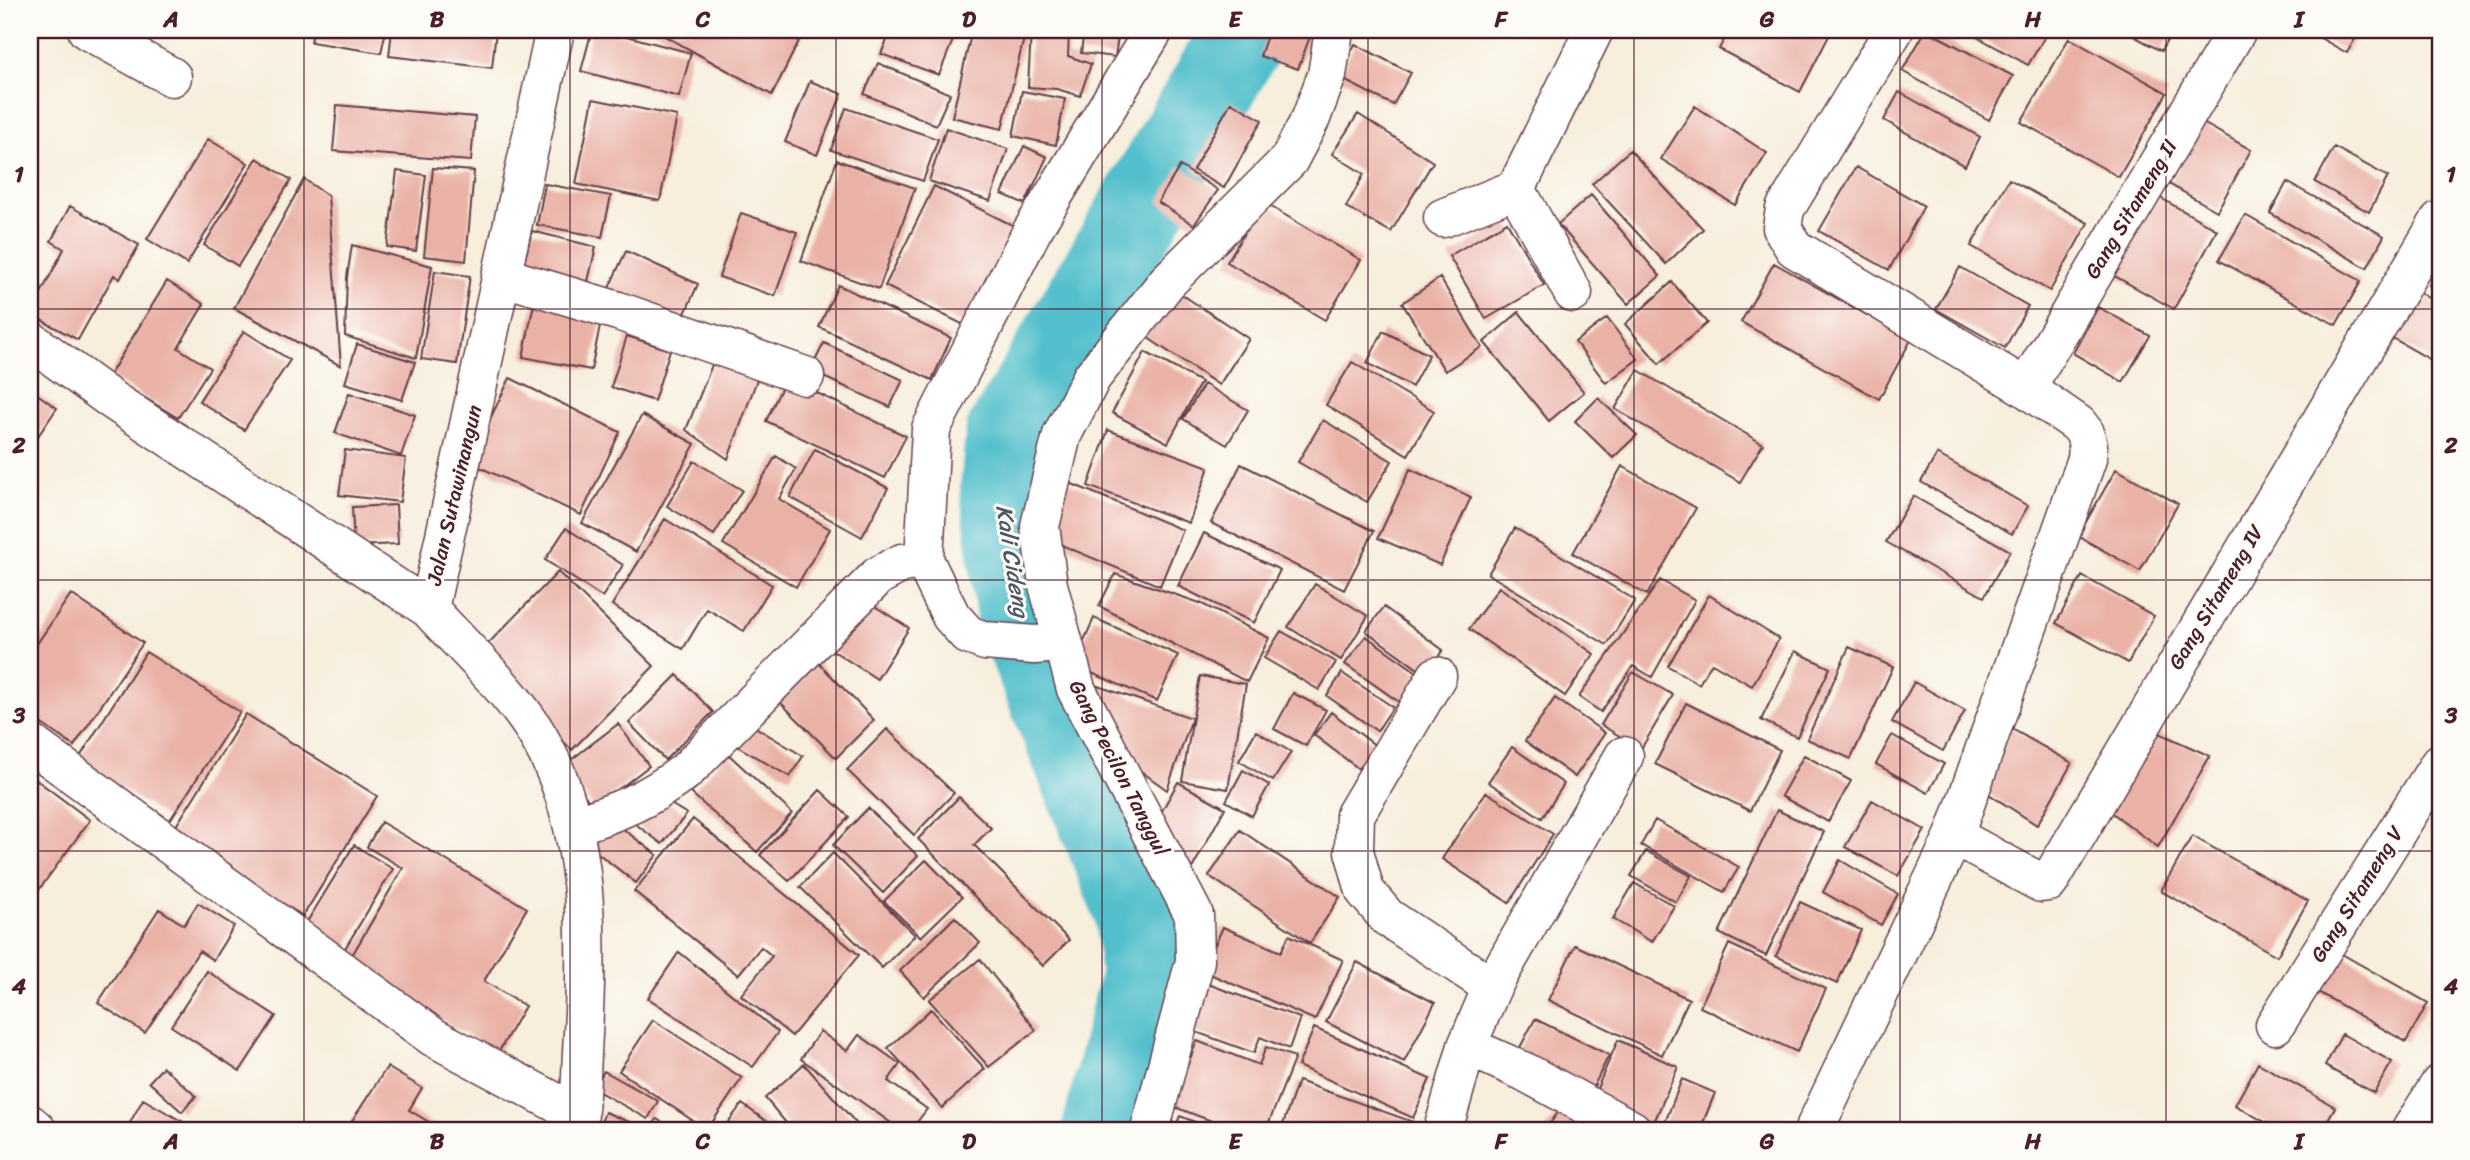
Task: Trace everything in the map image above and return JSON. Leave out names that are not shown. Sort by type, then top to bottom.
[{"type":"street","points":[[87,30],[172,77]]},
{"type":"street","name":"Jalan Sutawinangun","points":[[555,30],[429,609],[505,693],[541,741],[567,799],[580,852],[586,966],[578,1123]]},
{"type":"street","points":[[1047,644],[985,641],[968,635],[957,625],[924,560],[931,429],[1032,231],[1154,30]]},
{"type":"street","name":"Gang Pecilon Tanggul","points":[[1150,1130],[1195,961],[1194,915],[1076,689],[1047,644],[1048,585],[1040,526],[1062,435],[1092,377],[1167,282],[1289,160],[1311,118],[1327,75],[1334,30]]},
{"type":"street","points":[[1443,218],[1516,189],[1594,30]]},
{"type":"street","points":[[1814,1130],[1954,836],[2087,458],[2088,446],[2085,433],[2078,424],[2025,388],[1794,248],[1782,228],[1785,209],[1894,30]]},
{"type":"street","name":"Gang Sitameng II","points":[[2025,388],[2237,30]]},
{"type":"street","points":[[1516,189],[1573,293]]},
{"type":"street","name":"Gang Sitameng IV","points":[[1954,836],[2041,883],[2049,882],[2440,220]]},
{"type":"street","points":[[501,276],[618,311],[805,376]]},
{"type":"street","points":[[30,340],[112,400],[429,609]]},
{"type":"street","points":[[573,826],[627,809],[655,795],[686,771],[878,576],[902,563],[924,560]]},
{"type":"street","points":[[1437,676],[1355,815],[1354,850],[1365,891],[1387,918],[1492,988]]},
{"type":"street","points":[[30,743],[433,1037],[578,1123]]},
{"type":"street","points":[[1443,1130],[1467,1046],[1492,988],[1623,756]]},
{"type":"street","name":"Gang Sitameng V","points":[[2275,1025],[2440,763]]},
{"type":"street","points":[[1467,1046],[1525,1072],[1632,1130]]},
{"type":"street","points":[[2412,1130],[2440,1084]]},
{"type":"street","points":[[30,1124],[37,1130]]},
{"type":"building","points":[[313,30],[386,30],[381,53],[311,42]]},
{"type":"building","points":[[392,30],[496,30],[492,68],[389,56]]},
{"type":"building","points":[[592,30],[604,30],[691,53],[679,97],[581,71]]},
{"type":"building","points":[[654,30],[791,30],[802,35],[772,95]]},
{"type":"building","points":[[891,30],[957,30],[939,75],[881,54]]},
{"type":"building","points":[[972,30],[1026,30],[1002,129],[952,117]]},
{"type":"building","points":[[1031,30],[1069,30],[1068,56],[1091,64],[1080,96],[1057,89],[1028,87]]},
{"type":"building","points":[[1084,30],[1119,30],[1115,57],[1081,53]]},
{"type":"building","points":[[1269,30],[1312,31],[1298,69],[1260,56]]},
{"type":"building","points":[[1729,30],[1832,30],[1800,92],[1719,49]]},
{"type":"building","points":[[1926,30],[2013,76],[1989,120],[1902,71]]},
{"type":"building","points":[[1965,30],[2049,30],[2028,65]]},
{"type":"building","points":[[2123,30],[2173,30],[2161,51]]},
{"type":"building","points":[[2306,30],[2360,30],[2347,53]]},
{"type":"building","points":[[2069,38],[2167,93],[2119,177],[2021,122]]},
{"type":"building","points":[[1355,44],[1411,73],[1393,105],[1338,77]]},
{"type":"building","points":[[878,63],[950,94],[936,125],[864,94]]},
{"type":"building","points":[[810,81],[842,94],[817,155],[785,142]]},
{"type":"building","points":[[1022,91],[1065,99],[1056,145],[1013,136]]},
{"type":"building","points":[[1899,92],[1980,137],[1965,166],[1884,120]]},
{"type":"building","points":[[593,99],[677,116],[660,201],[576,184]]},
{"type":"building","points":[[1231,102],[1262,120],[1224,188],[1193,170]]},
{"type":"building","points":[[337,105],[475,117],[471,161],[333,151]]},
{"type":"building","points":[[1695,106],[1767,153],[1735,205],[1661,159]]},
{"type":"building","points":[[846,108],[938,139],[923,181],[831,150]]},
{"type":"building","points":[[1358,114],[1433,162],[1391,232],[1346,207],[1364,174],[1332,154]]},
{"type":"building","points":[[2203,123],[2251,150],[2217,211],[2169,184]]},
{"type":"building","points":[[946,128],[1008,149],[990,201],[929,181]]},
{"type":"building","points":[[208,139],[248,163],[187,264],[147,239]]},
{"type":"building","points":[[1024,146],[1047,157],[1025,204],[1002,194]]},
{"type":"building","points":[[2334,147],[2388,177],[2369,212],[2315,182]]},
{"type":"building","points":[[1630,150],[1703,229],[1666,264],[1592,184]]},
{"type":"building","points":[[257,158],[291,180],[238,266],[204,245]]},
{"type":"building","points":[[837,160],[915,188],[879,289],[801,261]]},
{"type":"building","points":[[1180,166],[1218,190],[1194,225],[1158,202]]},
{"type":"building","points":[[1856,167],[1924,206],[1889,270],[1819,231]]},
{"type":"building","points":[[433,168],[474,171],[466,261],[424,256]]},
{"type":"building","points":[[397,171],[426,175],[416,251],[387,247]]},
{"type":"building","points":[[304,179],[328,196],[341,366],[234,308]]},
{"type":"building","points":[[2009,179],[2088,223],[2050,291],[1971,246]]},
{"type":"building","points":[[2287,182],[2384,236],[2367,268],[2270,213]]},
{"type":"building","points":[[545,184],[611,196],[602,237],[537,225]]},
{"type":"building","points":[[934,186],[1014,226],[964,325],[885,286]]},
{"type":"building","points":[[1591,195],[1660,276],[1628,304],[1558,224]]},
{"type":"building","points":[[2157,196],[2217,230],[2174,309],[2113,275]]},
{"type":"building","points":[[1263,202],[1361,260],[1325,320],[1227,262]]},
{"type":"building","points":[[70,206],[139,245],[120,279],[114,275],[78,340],[30,314],[64,249],[51,241]]},
{"type":"building","points":[[741,213],[797,232],[775,296],[719,277]]},
{"type":"building","points":[[2245,215],[2361,281],[2336,325],[2219,260]]},
{"type":"building","points":[[1507,222],[1544,285],[1486,319],[1449,256]]},
{"type":"building","points":[[532,231],[596,247],[586,290],[521,275]]},
{"type":"building","points":[[352,245],[432,266],[416,358],[345,336],[347,277]]},
{"type":"building","points":[[626,251],[698,284],[680,325],[607,292]]},
{"type":"building","points":[[1774,263],[1911,340],[1879,399],[1741,322]]},
{"type":"building","points":[[2440,265],[2440,291],[2429,285]]},
{"type":"building","points":[[1960,267],[2028,306],[2005,348],[1936,309]]},
{"type":"building","points":[[435,271],[470,276],[457,364],[421,359]]},
{"type":"building","points":[[1440,278],[1482,347],[1445,371],[1402,303]]},
{"type":"building","points":[[167,281],[204,304],[178,348],[210,368],[178,418],[109,376]]},
{"type":"building","points":[[1672,282],[1707,323],[1659,364],[1625,324]]},
{"type":"building","points":[[838,285],[951,338],[932,380],[819,327]]},
{"type":"building","points":[[1172,288],[1249,339],[1219,385],[1142,334]]},
{"type":"building","points":[[2415,290],[2440,305],[2440,365],[2389,336]]},
{"type":"building","points":[[535,299],[603,311],[591,370],[523,357]]},
{"type":"building","points":[[2098,307],[2150,336],[2123,382],[2073,353]]},
{"type":"building","points":[[1519,312],[1584,392],[1549,421],[1484,342]]},
{"type":"building","points":[[1607,318],[1638,359],[1606,383],[1575,342]]},
{"type":"building","points":[[244,331],[290,360],[244,430],[199,401]]},
{"type":"building","points":[[1383,331],[1429,355],[1412,387],[1367,363]]},
{"type":"building","points":[[627,336],[670,350],[654,401],[611,387]]},
{"type":"building","points":[[824,343],[903,380],[890,407],[810,371]]},
{"type":"building","points":[[357,344],[415,362],[402,400],[345,383]]},
{"type":"building","points":[[1145,352],[1201,382],[1168,443],[1112,413]]},
{"type":"building","points":[[716,355],[759,374],[728,459],[686,430]]},
{"type":"building","points":[[1352,362],[1434,411],[1408,455],[1326,405]]},
{"type":"building","points":[[1638,370],[1763,444],[1740,482],[1615,409]]},
{"type":"building","points":[[510,378],[620,432],[581,515],[469,462]]},
{"type":"building","points":[[786,378],[906,436],[885,478],[766,421]]},
{"type":"building","points":[[1204,384],[1248,410],[1227,445],[1183,419]]},
{"type":"building","points":[[30,389],[57,408],[30,448]]},
{"type":"building","points":[[349,393],[415,415],[401,456],[335,433]]},
{"type":"building","points":[[1598,398],[1637,435],[1613,458],[1575,421]]},
{"type":"building","points":[[642,415],[695,444],[636,552],[582,523]]},
{"type":"building","points":[[1323,420],[1392,461],[1367,502],[1298,462]]},
{"type":"building","points":[[1108,430],[1209,467],[1189,523],[1088,486]]},
{"type":"building","points":[[815,449],[888,488],[862,537],[790,497]]},
{"type":"building","points":[[345,450],[406,458],[400,502],[339,495]]},
{"type":"building","points":[[1937,454],[2028,506],[2012,534],[1921,482]]},
{"type":"building","points":[[776,456],[796,469],[779,499],[830,529],[796,587],[723,544]]},
{"type":"building","points":[[694,461],[742,490],[714,535],[667,506]]},
{"type":"building","points":[[1241,464],[1374,531],[1344,590],[1211,523]]},
{"type":"building","points":[[1622,466],[1696,508],[1647,595],[1573,553]]},
{"type":"building","points":[[1410,469],[1471,497],[1440,565],[1378,538]]},
{"type":"building","points":[[2116,469],[2178,504],[2140,571],[2078,536]]},
{"type":"building","points":[[1065,481],[1183,530],[1160,586],[1042,537]]},
{"type":"building","points":[[1913,496],[2010,551],[1984,597],[1886,542]]},
{"type":"building","points":[[396,505],[398,544],[354,546],[352,507]]},
{"type":"building","points":[[665,519],[772,585],[744,631],[707,609],[683,649],[612,605]]},
{"type":"building","points":[[566,528],[623,565],[602,597],[545,560]]},
{"type":"building","points":[[1515,528],[1635,600],[1607,645],[1488,574]]},
{"type":"building","points":[[1204,533],[1280,570],[1254,623],[1178,586]]},
{"type":"building","points":[[558,572],[654,666],[572,750],[476,656]]},
{"type":"building","points":[[1115,574],[1200,603],[1269,638],[1247,682],[1099,606]]},
{"type":"building","points":[[2082,576],[2154,616],[2128,663],[2056,623]]},
{"type":"building","points":[[1660,580],[1695,600],[1652,677],[1633,666],[1601,712],[1579,697]]},
{"type":"building","points":[[1315,584],[1368,616],[1341,660],[1288,627]]},
{"type":"building","points":[[1499,587],[1594,654],[1565,696],[1469,629]]},
{"type":"building","points":[[71,594],[143,643],[74,746],[30,716],[30,654]]},
{"type":"building","points":[[1709,595],[1779,639],[1752,686],[1712,663],[1699,684],[1668,666]]},
{"type":"building","points":[[865,600],[909,628],[877,679],[832,650]]},
{"type":"building","points":[[1384,607],[1443,650],[1425,674],[1366,631]]},
{"type":"building","points":[[1094,618],[1178,655],[1157,701],[1073,665]]},
{"type":"building","points":[[1281,631],[1336,662],[1319,690],[1264,658]]},
{"type":"building","points":[[1366,636],[1421,675],[1402,704],[1345,664]]},
{"type":"building","points":[[1849,647],[1893,667],[1851,759],[1807,739]]},
{"type":"building","points":[[1795,651],[1830,668],[1797,737],[1761,720]]},
{"type":"building","points":[[146,652],[240,712],[170,820],[78,760]]},
{"type":"building","points":[[813,657],[874,720],[836,758],[774,696]]},
{"type":"building","points":[[1633,672],[1673,695],[1641,749],[1601,725]]},
{"type":"building","points":[[1342,673],[1393,707],[1377,731],[1327,696]]},
{"type":"building","points":[[677,675],[713,712],[665,760],[629,723]]},
{"type":"building","points":[[1200,676],[1246,684],[1228,789],[1182,781]]},
{"type":"building","points":[[1914,682],[1965,711],[1943,751],[1892,722]]},
{"type":"building","points":[[1092,684],[1192,718],[1167,790],[1110,749]]},
{"type":"building","points":[[1293,693],[1326,710],[1306,746],[1274,729]]},
{"type":"building","points":[[1555,698],[1605,733],[1575,777],[1525,741]]},
{"type":"building","points":[[1686,703],[1780,750],[1750,811],[1655,764]]},
{"type":"building","points":[[1331,712],[1376,746],[1359,769],[1314,735]]},
{"type":"building","points":[[246,714],[377,796],[303,916],[171,834]]},
{"type":"building","points":[[618,724],[649,766],[594,808],[563,766]]},
{"type":"building","points":[[750,724],[803,756],[790,777],[737,746]]},
{"type":"building","points":[[2005,725],[2072,763],[2037,825],[1978,787]]},
{"type":"building","points":[[2146,727],[2210,756],[2158,847],[2107,809]]},
{"type":"building","points":[[887,729],[954,793],[914,835],[847,770]]},
{"type":"building","points":[[1256,731],[1291,752],[1273,781],[1239,761]]},
{"type":"building","points":[[1892,735],[1944,764],[1928,793],[1876,764]]},
{"type":"building","points":[[1512,747],[1564,784],[1542,818],[1488,782]]},
{"type":"building","points":[[727,753],[792,813],[757,852],[691,793]]},
{"type":"building","points":[[1804,755],[1851,781],[1828,822],[1781,796]]},
{"type":"building","points":[[1243,770],[1269,785],[1252,816],[1226,801]]},
{"type":"building","points":[[30,775],[90,820],[30,902]]},
{"type":"building","points":[[1178,782],[1225,808],[1188,876],[1154,825]]},
{"type":"building","points":[[820,790],[849,817],[789,881],[760,855]]},
{"type":"building","points":[[1486,792],[1553,834],[1509,903],[1442,859]]},
{"type":"building","points":[[659,797],[687,814],[662,844],[633,822]]},
{"type":"building","points":[[959,797],[991,828],[974,845],[1069,940],[1043,966],[918,839]]},
{"type":"building","points":[[1872,800],[1925,830],[1898,876],[1845,847]]},
{"type":"building","points":[[868,808],[918,856],[883,893],[833,845]]},
{"type":"building","points":[[1777,810],[1824,832],[1766,956],[1719,933]]},
{"type":"building","points":[[606,816],[657,855],[636,883],[585,843]]},
{"type":"building","points":[[693,819],[859,955],[792,1036],[741,995],[772,956],[761,947],[738,975],[634,891]]},
{"type":"building","points":[[1655,820],[1739,867],[1724,892],[1641,845]]},
{"type":"building","points":[[381,822],[527,908],[484,981],[525,1006],[498,1053],[347,964],[403,868],[367,847]]},
{"type":"building","points":[[1240,830],[1340,897],[1310,943],[1209,876]]},
{"type":"building","points":[[2192,836],[2308,901],[2277,956],[2161,891]]},
{"type":"building","points":[[354,845],[393,869],[341,955],[302,930]]},
{"type":"building","points":[[1646,851],[1691,876],[1676,902],[1631,876]]},
{"type":"building","points":[[833,853],[915,935],[882,968],[800,887]]},
{"type":"building","points":[[926,860],[962,897],[921,937],[884,901]]},
{"type":"building","points":[[1840,860],[1898,894],[1881,925],[1823,892]]},
{"type":"building","points":[[1634,883],[1674,906],[1652,942],[1613,919]]},
{"type":"building","points":[[1800,902],[1861,930],[1837,984],[1776,956]]},
{"type":"building","points":[[198,903],[234,926],[213,960],[199,951],[145,1033],[98,1003],[159,909],[184,925]]},
{"type":"building","points":[[955,917],[980,943],[924,997],[900,971]]},
{"type":"building","points":[[1223,927],[1281,952],[1289,935],[1343,960],[1315,1020],[1203,971]]},
{"type":"building","points":[[1729,944],[1826,989],[1797,1052],[1700,1007]]},
{"type":"building","points":[[1575,945],[1689,999],[1662,1055],[1548,1000]]},
{"type":"building","points":[[2333,949],[2428,1003],[2406,1042],[2311,988]]},
{"type":"building","points":[[679,952],[778,1032],[753,1067],[648,998]]},
{"type":"building","points":[[980,959],[1036,1030],[989,1067],[929,1000]]},
{"type":"building","points":[[1357,962],[1435,1003],[1404,1062],[1326,1022]]},
{"type":"building","points":[[207,971],[276,1016],[240,1071],[171,1026]]},
{"type":"building","points":[[1208,984],[1300,1018],[1289,1049],[1260,1037],[1254,1053],[1190,1030]]},
{"type":"building","points":[[931,1009],[985,1069],[942,1108],[888,1048]]},
{"type":"building","points":[[1535,1019],[1609,1055],[1591,1092],[1516,1055]]},
{"type":"building","points":[[653,1020],[742,1078],[707,1130],[619,1071]]},
{"type":"building","points":[[1314,1028],[1430,1079],[1413,1118],[1298,1066]]},
{"type":"building","points":[[820,1031],[847,1051],[859,1035],[900,1064],[888,1081],[927,1109],[911,1130],[901,1130],[801,1059]]},
{"type":"building","points":[[2342,1034],[2392,1062],[2374,1093],[2325,1066]]},
{"type":"building","points":[[1618,1040],[1678,1067],[1651,1129],[1591,1102]]},
{"type":"building","points":[[1197,1041],[1259,1065],[1266,1047],[1295,1057],[1266,1130],[1235,1130],[1172,1106]]},
{"type":"building","points":[[2258,1063],[2335,1107],[2322,1130],[2279,1130],[2235,1105]]},
{"type":"building","points":[[804,1064],[862,1130],[792,1130],[765,1098]]},
{"type":"building","points":[[163,1067],[196,1096],[182,1112],[149,1082]]},
{"type":"building","points":[[387,1067],[422,1088],[409,1110],[442,1130],[346,1130]]},
{"type":"building","points":[[604,1071],[658,1101],[648,1119],[594,1089]]},
{"type":"building","points":[[1682,1079],[1715,1093],[1700,1130],[1662,1130]]},
{"type":"building","points":[[1298,1081],[1416,1123],[1413,1130],[1281,1130]]},
{"type":"building","points":[[143,1099],[197,1130],[126,1130]]},
{"type":"building","points":[[742,1104],[779,1130],[722,1130]]},
{"type":"building","points":[[1563,1106],[1595,1130],[1545,1130]]},
{"type":"building","points":[[605,1112],[648,1130],[598,1130]]},
{"type":"building","points":[[1180,1116],[1215,1130],[1174,1130]]},
{"type":"building","points":[[657,1119],[675,1130],[650,1130]]},
{"type":"waterway","name":"Kali Cideng","points":[[1105,1130],[1144,974],[1137,911],[1019,617],[1003,490],[1008,436],[1246,30]]}]
